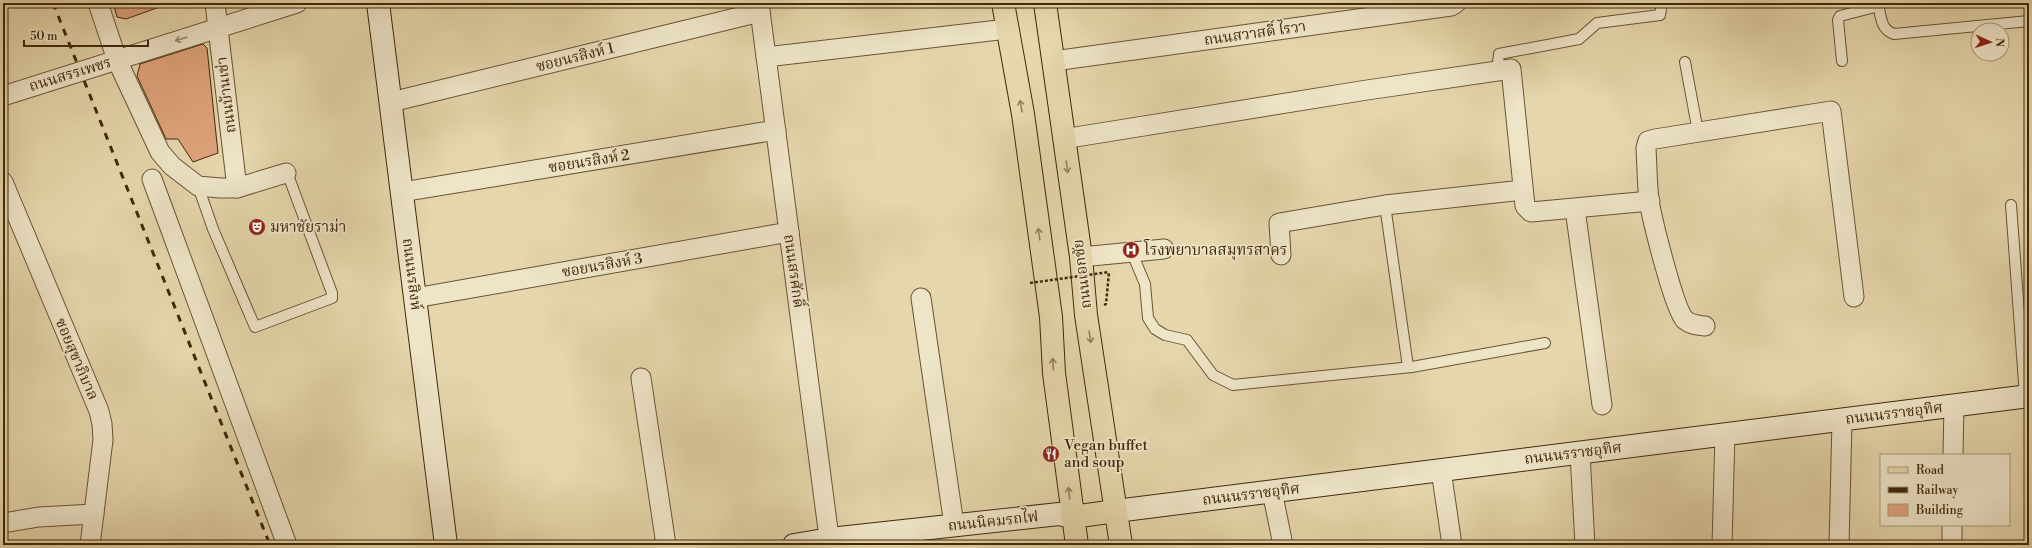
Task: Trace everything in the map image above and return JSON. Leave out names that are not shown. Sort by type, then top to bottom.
[{"type":"main road","name":"ถนนนรสิงห์","points":[[378,3],[446,545]]},
{"type":"main road","points":[[1003,3],[1023,114],[1051,317],[1054,373],[1072,517],[1077,545]]},
{"type":"main road","name":"ถนนเอกชัย","points":[[1046,3],[1080,257],[1086,315],[1121,545]]},
{"type":"main road","name":"ถนนนรราชอุทิศ","points":[[1116,511],[2027,396]]},
{"type":"main road","points":[[1072,517],[1116,511]]},
{"type":"main road","name":"ถนนนิคมรถไฟ","points":[[794,545],[830,542],[1059,514],[1072,517]]},
{"type":"street","points":[[98,3],[117,60],[157,147],[172,166],[198,186],[220,188],[237,188],[286,172]]},
{"type":"street","name":"ถนนบ้านเช่า","points":[[216,3],[237,188]]},
{"type":"street","name":"ถนนสรรเพชร","points":[[3,96],[297,3]]},
{"type":"street","name":"ถนนสวาสดิ์ ไรวา","points":[[1054,61],[1452,6],[1456,3]]},
{"type":"street","name":"ซอยนรสิงห์ 1","points":[[391,102],[760,7]]},
{"type":"street","name":"ถนนสรศักดิ์","points":[[760,7],[830,542]]},
{"type":"street","points":[[766,57],[1007,29]]},
{"type":"street","points":[[1063,139],[1359,91],[1511,69],[1525,206],[1531,212],[1650,201]]},
{"type":"street","points":[[1705,326],[1692,324],[1684,319],[1678,309],[1668,277],[1650,201],[1646,148],[1648,141],[1831,111],[1854,297]]},
{"type":"street","name":"ซอยนรสิงห์ 2","points":[[402,192],[776,130]]},
{"type":"street","points":[[152,179],[287,545]]},
{"type":"street","name":"ซอยสุขาภิบาล","points":[[3,182],[10,216],[99,411],[103,440],[90,545]]},
{"type":"street","points":[[1281,255],[1280,223],[1385,205],[1523,190]]},
{"type":"street","points":[[1575,208],[1602,405]]},
{"type":"street","name":"ซอยนรสิงห์ 3","points":[[415,298],[789,232]]},
{"type":"street","points":[[1080,257],[1164,249]]},
{"type":"street","points":[[921,298],[954,526]]},
{"type":"street","points":[[641,378],[666,545]]},
{"type":"street","points":[[1953,454],[1954,405]]},
{"type":"street","points":[[1839,545],[1842,420]]},
{"type":"street","points":[[1722,545],[1725,434]]},
{"type":"street","points":[[1580,452],[1584,545]]},
{"type":"street","points":[[1441,470],[1452,545]]},
{"type":"street","points":[[1272,491],[1283,545]]},
{"type":"street","points":[[3,523],[39,517],[94,514]]},
{"type":"street","points":[[1952,526],[1952,545]]},
{"type":"lane","points":[[1497,71],[1499,54],[1578,39],[1597,23],[1660,15],[1662,3]]},
{"type":"lane","points":[[1842,61],[1838,20],[1840,16],[1878,4],[1883,26],[1887,32],[1894,34],[2029,21]]},
{"type":"lane","points":[[1685,62],[1698,132]]},
{"type":"lane","points":[[198,186],[213,229],[255,328],[332,298],[286,172]]},
{"type":"lane","points":[[1385,205],[1408,367]]},
{"type":"lane","points":[[2011,206],[2027,396]]},
{"type":"lane","points":[[1132,253],[1145,284],[1148,318],[1155,329],[1165,335],[1187,340],[1213,375],[1233,385],[1408,367],[1545,343]]},
{"type":"path","points":[[1030,283],[1109,272]]},
{"type":"building","points":[[113,3],[165,3],[165,5],[126,19],[117,17]]},
{"type":"building","points":[[203,44],[207,48],[218,153],[193,162],[178,139],[166,139],[137,76],[140,64]]},
{"type":"railway","points":[[53,3],[270,545]]},
{"type":"place","name":"มหาชัยราม่า","points":[[257,227]]},
{"type":"place","name":"โรงพยาบาลสมุทรสาคร","points":[[1131,250]]},
{"type":"place","name":"Vegan buffet and soup","points":[[1051,454]]}]
